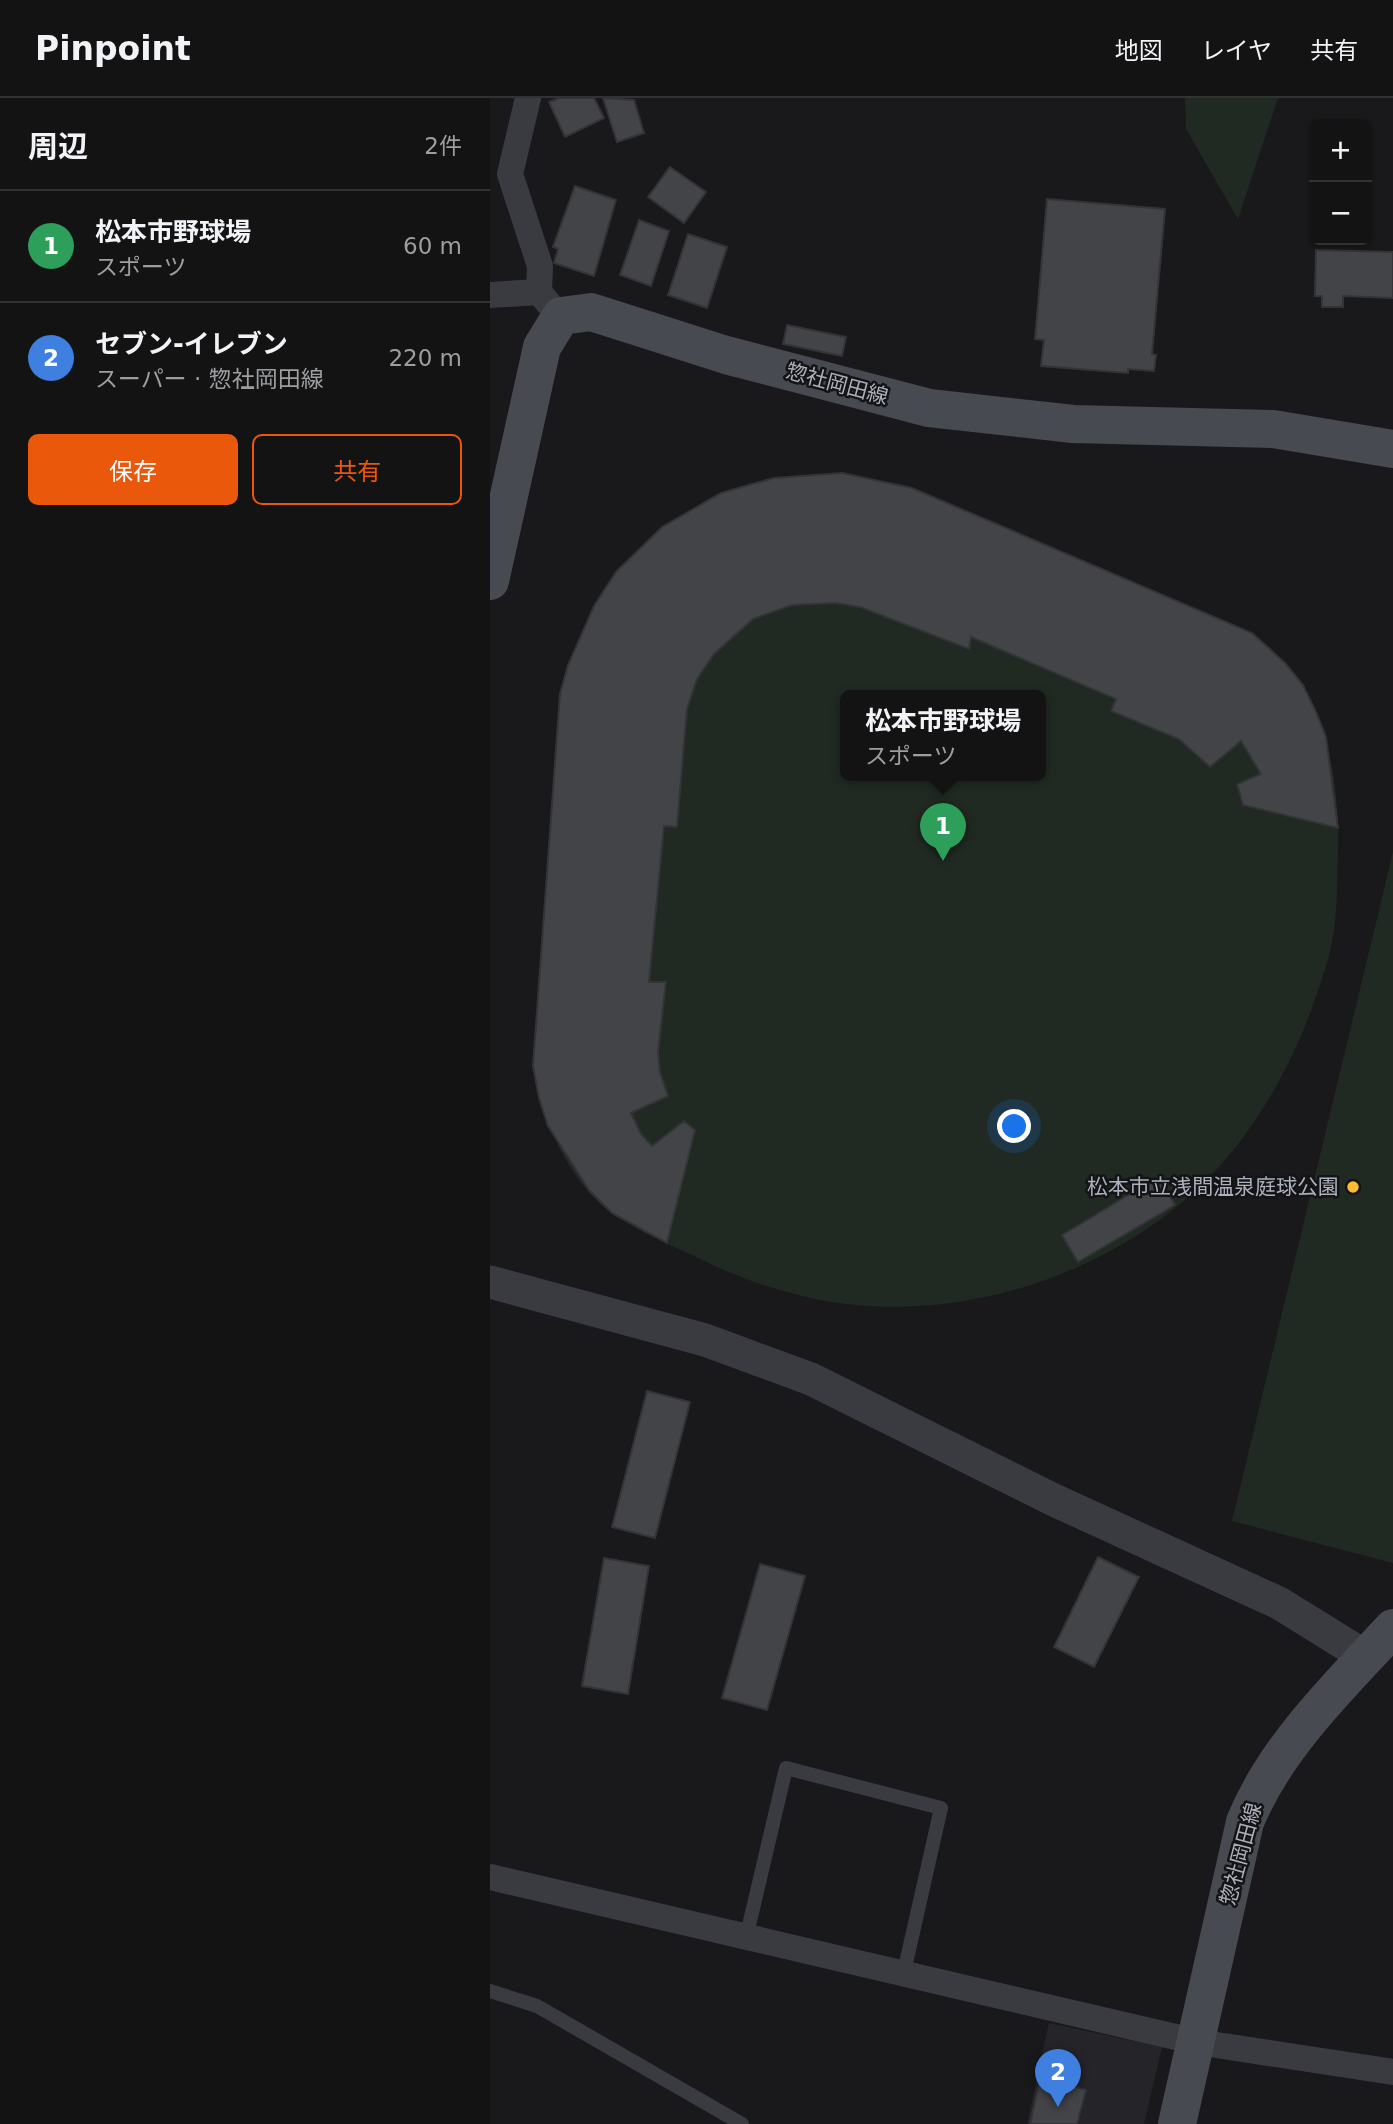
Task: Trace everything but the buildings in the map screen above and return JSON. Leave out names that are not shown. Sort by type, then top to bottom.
[{"type":"main road","name":"惣社岡田線","points":[[550,304],[591,312],[726,355],[929,408],[1073,424],[1273,429],[1393,449]]},
{"type":"main road","points":[[490,581],[550,304]]},
{"type":"main road","name":"惣社岡田線","points":[[1177,2124],[1245,1822],[1256,1794],[1296,1738],[1393,1628]]},
{"type":"street","points":[[490,295],[550,304],[510,174],[528,98]]},
{"type":"street","points":[[490,1282],[705,1340],[811,1379],[1054,1500],[1279,1603],[1366,1657]]},
{"type":"street","points":[[490,1877],[747,1934],[1197,2042],[1393,2072]]},
{"type":"lane","points":[[747,1934],[786,1768],[942,1808],[904,1972]]},
{"type":"lane","points":[[490,1991],[547,2012],[742,2124]]},
{"type":"shaded area","points":[[1185,98],[1278,98],[1238,219],[1186,129]]},
{"type":"shaded area","points":[[842,473],[912,488],[1252,633],[1276,653],[1295,676],[1322,729],[1330,758],[1338,819],[1334,930],[1329,956],[1312,1008],[1291,1057],[1266,1104],[1235,1148],[1197,1189],[1154,1224],[1105,1254],[1053,1277],[999,1294],[943,1304],[887,1307],[831,1302],[796,1295],[728,1272],[633,1226],[597,1200],[582,1185],[559,1148],[537,1087],[533,1066],[560,694],[579,639],[606,589],[642,546],[664,528],[717,495],[766,480]]},
{"type":"shaded area","name":"松本市立浅間温泉庭球公園","points":[[1393,852],[1393,1563],[1232,1521]]},
{"type":"shaded area","points":[[1049,2023],[1162,2047],[1144,2124],[1027,2124]]},
{"type":"place","name":"松本市野球場","points":[[943,861]]},
{"type":"place","name":"松本市立浅間温泉庭球公園","points":[[1353,1187]]},
{"type":"place","name":"セブン-イレブン","points":[[1058,2107]]}]
